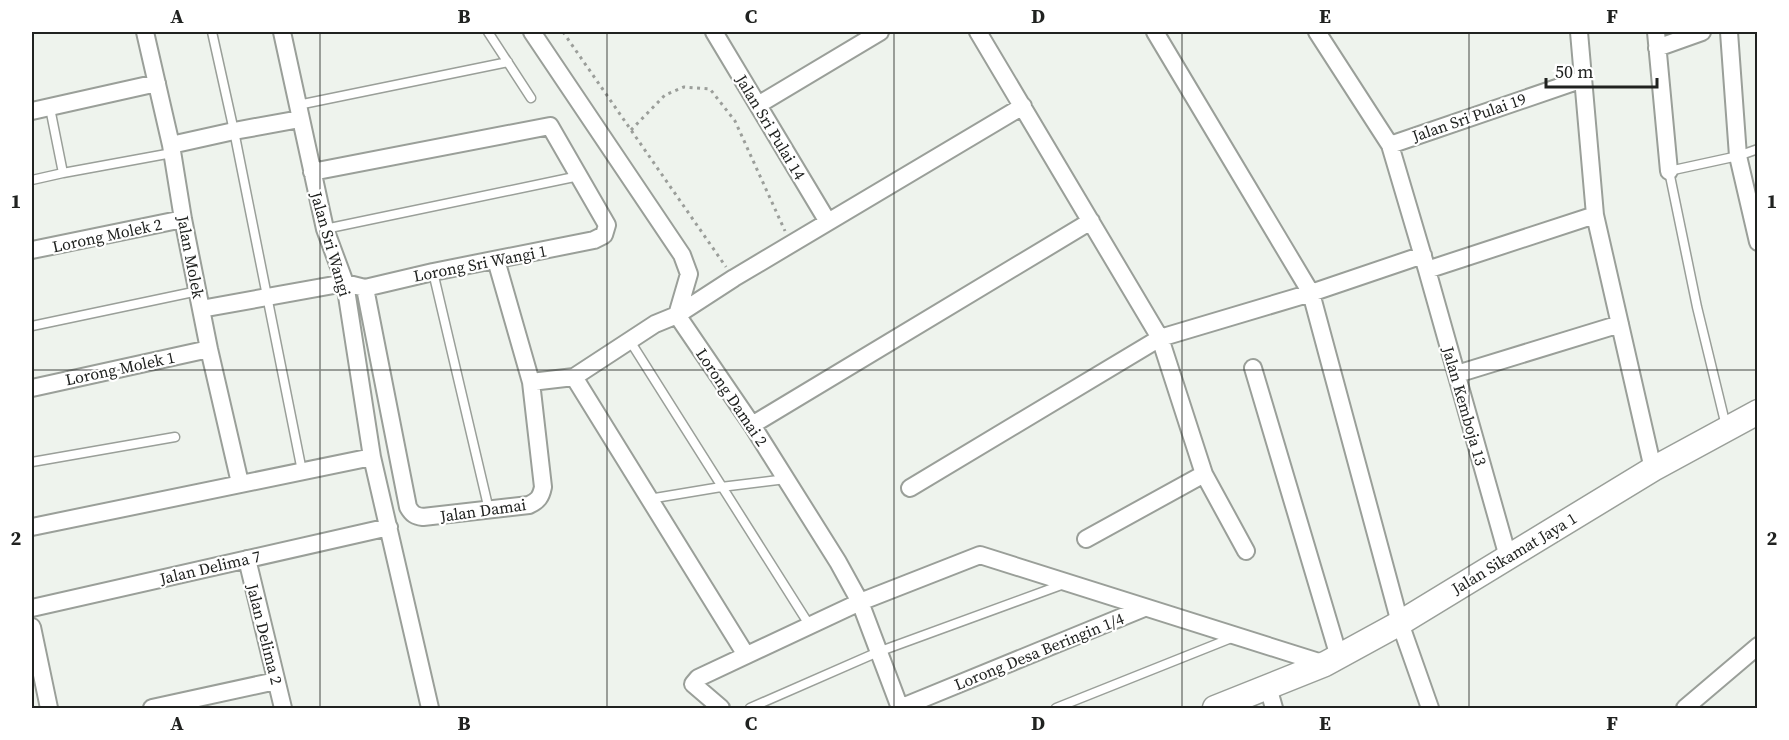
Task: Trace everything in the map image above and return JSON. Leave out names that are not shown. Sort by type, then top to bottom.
[{"type":"main road","name":"Jalan Sikamat Jaya 1","points":[[1216,708],[1271,698],[1400,623],[1653,469],[1758,412]]},
{"type":"street","name":"Jalan Molek","points":[[145,32],[172,149],[183,219],[209,349],[240,483]]},
{"type":"street","name":"Jalan Sri Wangi","points":[[282,32],[325,229],[345,284],[372,457],[430,708]]},
{"type":"street","points":[[532,32],[682,255],[689,274],[678,315]]},
{"type":"street","name":"Jalan Sri Pulai 14","points":[[714,32],[828,222]]},
{"type":"street","points":[[758,105],[880,32]]},
{"type":"street","points":[[978,32],[1160,338],[1204,474],[1246,551]]},
{"type":"street","points":[[1155,32],[1311,293],[1400,623],[1430,708]]},
{"type":"street","name":"Jalan Kemboja 13","points":[[1317,32],[1390,145],[1508,557]]},
{"type":"street","points":[[1579,32],[1595,215],[1653,469]]},
{"type":"street","points":[[1669,171],[1656,40],[1702,32]]},
{"type":"street","points":[[1730,32],[1738,156],[1758,242]]},
{"type":"street","name":"Jalan Sri Pulai 19","points":[[1390,145],[1583,79]]},
{"type":"street","points":[[32,111],[157,83]]},
{"type":"street","points":[[531,382],[574,376],[655,324],[678,315],[734,278],[1023,106]]},
{"type":"street","points":[[172,149],[299,112]]},
{"type":"street","points":[[312,172],[550,126],[579,176]]},
{"type":"street","name":"Lorong Sri Wangi 1","points":[[345,284],[365,288],[594,240],[604,235],[607,225],[579,176]]},
{"type":"street","points":[[910,489],[1160,338],[1311,293],[1595,215]]},
{"type":"street","name":"Lorong Molek 2","points":[[32,250],[183,219]]},
{"type":"street","points":[[752,425],[1091,221]]},
{"type":"street","name":"Jalan Damai","points":[[365,288],[411,513],[423,518],[529,505],[536,502],[542,495],[543,487],[531,382],[496,260]]},
{"type":"street","points":[[201,309],[345,284]]},
{"type":"street","name":"Lorong Damai 2","points":[[678,315],[752,425],[838,562],[860,602],[900,708]]},
{"type":"street","points":[[1456,374],[1620,324]]},
{"type":"street","name":"Lorong Molek 1","points":[[32,388],[209,349]]},
{"type":"street","points":[[721,708],[693,684],[698,678],[860,602],[980,555],[1236,637],[1332,661],[1253,368]]},
{"type":"street","points":[[574,376],[746,655]]},
{"type":"street","points":[[32,527],[372,457]]},
{"type":"street","points":[[1086,539],[1204,474]]},
{"type":"street","name":"Jalan Delima 7","points":[[32,608],[389,527]]},
{"type":"street","name":"Jalan Delima 2","points":[[247,559],[283,708]]},
{"type":"street","name":"Lorong Desa Beringin 1/4","points":[[900,708],[1144,608]]},
{"type":"street","points":[[32,627],[49,708]]},
{"type":"street","points":[[1685,708],[1758,646]]},
{"type":"street","points":[[152,708],[276,681]]},
{"type":"lane","points":[[212,32],[302,471]]},
{"type":"lane","points":[[488,32],[531,98]]},
{"type":"lane","points":[[299,112],[508,62]]},
{"type":"lane","points":[[50,108],[63,173]]},
{"type":"lane","points":[[32,180],[172,149]]},
{"type":"lane","points":[[1726,428],[1697,307],[1669,171],[1738,156],[1758,149]]},
{"type":"lane","points":[[325,229],[579,176]]},
{"type":"lane","points":[[433,272],[489,510]]},
{"type":"lane","points":[[32,326],[198,291]]},
{"type":"lane","points":[[630,341],[810,626]]},
{"type":"lane","points":[[32,462],[175,437]]},
{"type":"lane","points":[[650,499],[786,479]]},
{"type":"lane","points":[[750,708],[878,652],[1067,583]]},
{"type":"lane","points":[[1056,708],[1236,637]]},
{"type":"path","points":[[563,32],[734,278]]},
{"type":"path","points":[[631,130],[665,95],[684,87],[710,89],[735,121],[791,244]]}]
